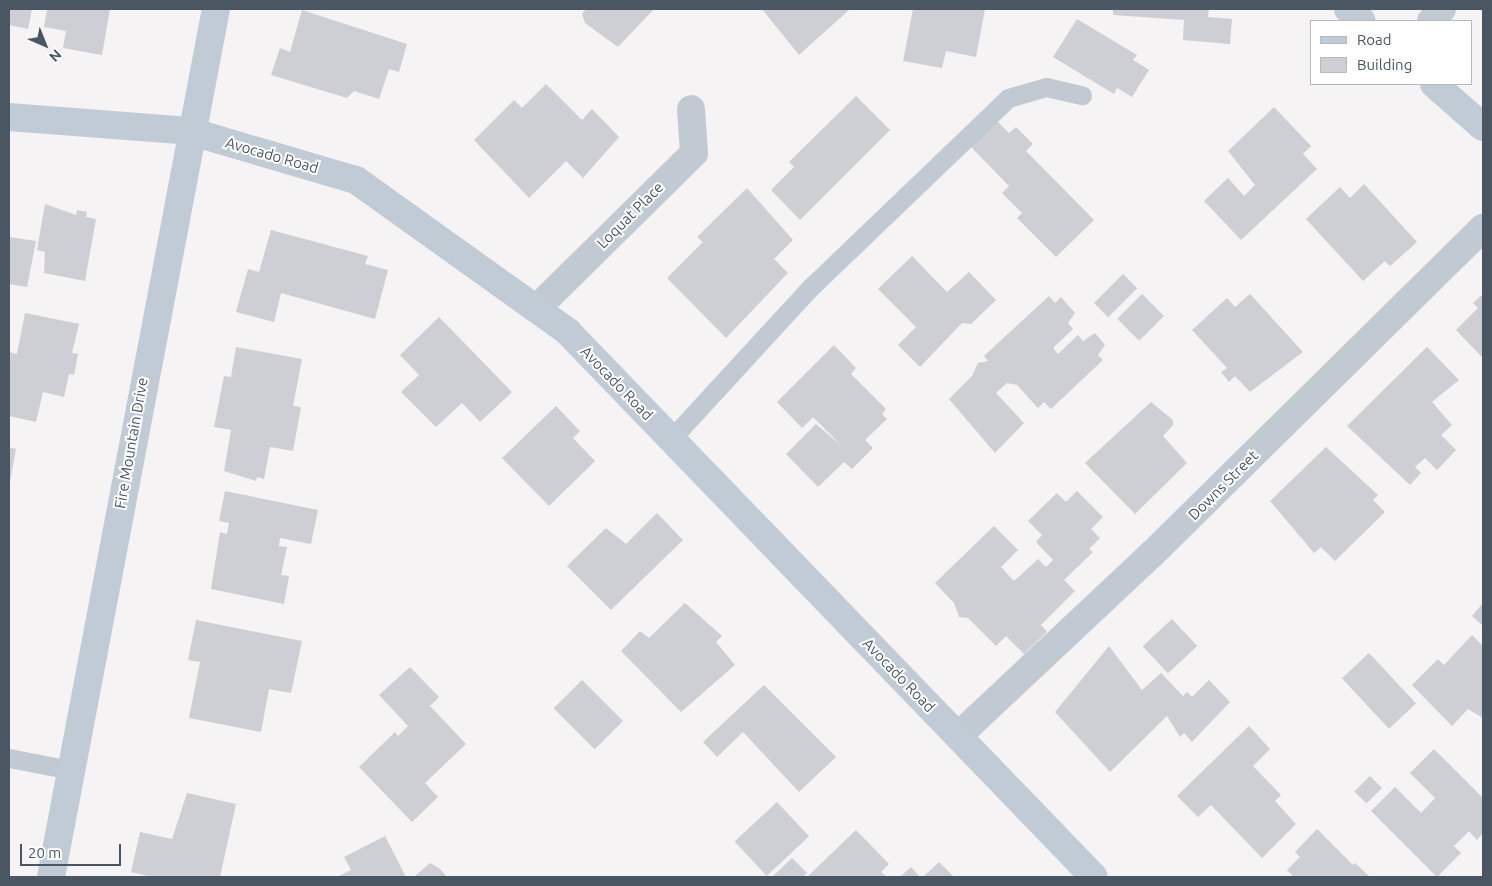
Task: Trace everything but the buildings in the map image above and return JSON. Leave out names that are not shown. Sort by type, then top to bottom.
[{"type":"street","name":"Fire Mountain Drive","points":[[51,877],[189,131],[216,9]]},
{"type":"street","points":[[1348,9],[1361,20]]},
{"type":"street","points":[[1432,20],[1442,9]]},
{"type":"street","points":[[1435,85],[1483,127]]},
{"type":"street","name":"Loquat Place","points":[[536,309],[694,152],[691,109]]},
{"type":"street","name":"Avocado Road","points":[[9,117],[189,131],[356,180],[568,332],[958,736],[1084,874]]},
{"type":"street","name":"Downs Street","points":[[958,736],[1151,555],[1483,228]]},
{"type":"lane","points":[[671,439],[811,287],[1008,98],[1046,87],[1082,95]]},
{"type":"lane","points":[[9,758],[71,770]]}]
